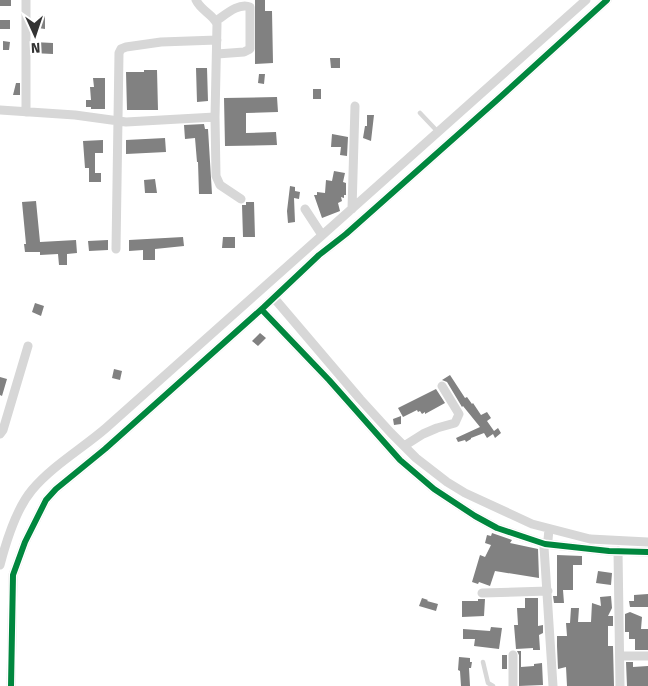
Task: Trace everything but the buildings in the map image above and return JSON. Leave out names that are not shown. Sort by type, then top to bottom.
[{"type":"street","points":[[26,0],[26,112]]},
{"type":"street","points":[[196,0],[201,8],[216,21],[216,176],[220,185],[241,199]]},
{"type":"street","points":[[0,565],[17,517],[32,490],[63,462],[106,428],[586,0]]},
{"type":"street","points":[[11,686],[13,575],[25,542],[46,500],[56,489],[105,449],[273,299],[312,261],[346,234],[607,0]]},
{"type":"street","points":[[216,21],[236,8],[242,6],[250,7],[250,50],[217,54]]},
{"type":"street","points":[[116,249],[119,58],[121,49],[161,42],[217,40]]},
{"type":"street","points":[[352,208],[355,106]]},
{"type":"street","points":[[0,110],[126,122],[215,117]]},
{"type":"street","points":[[305,209],[322,235]]},
{"type":"street","points":[[273,299],[360,399],[404,446],[436,475],[465,493],[532,524],[547,536],[648,542]]},
{"type":"street","points":[[263,308],[400,460],[428,484],[476,516],[497,528],[618,551],[648,552]]},
{"type":"street","points":[[0,434],[28,346]]},
{"type":"street","points":[[404,446],[423,434],[455,423],[458,419],[460,414],[442,386]]},
{"type":"street","points":[[547,536],[548,591],[554,686]]},
{"type":"street","points":[[618,551],[620,686]]},
{"type":"street","points":[[482,593],[548,591]]},
{"type":"street","points":[[512,655],[513,686]]},
{"type":"street","points":[[620,656],[648,656]]},
{"type":"lane","points":[[420,113],[438,132]]},
{"type":"lane","points":[[482,662],[488,683],[493,686]]},
{"type":"cycle path","points":[[11,686],[13,575],[25,542],[46,500],[56,489],[105,449],[264,307],[319,255],[346,234],[607,0]]},
{"type":"cycle path","points":[[262,310],[329,380],[400,460],[434,489],[475,516],[497,528],[545,544],[609,551],[648,552]]}]
